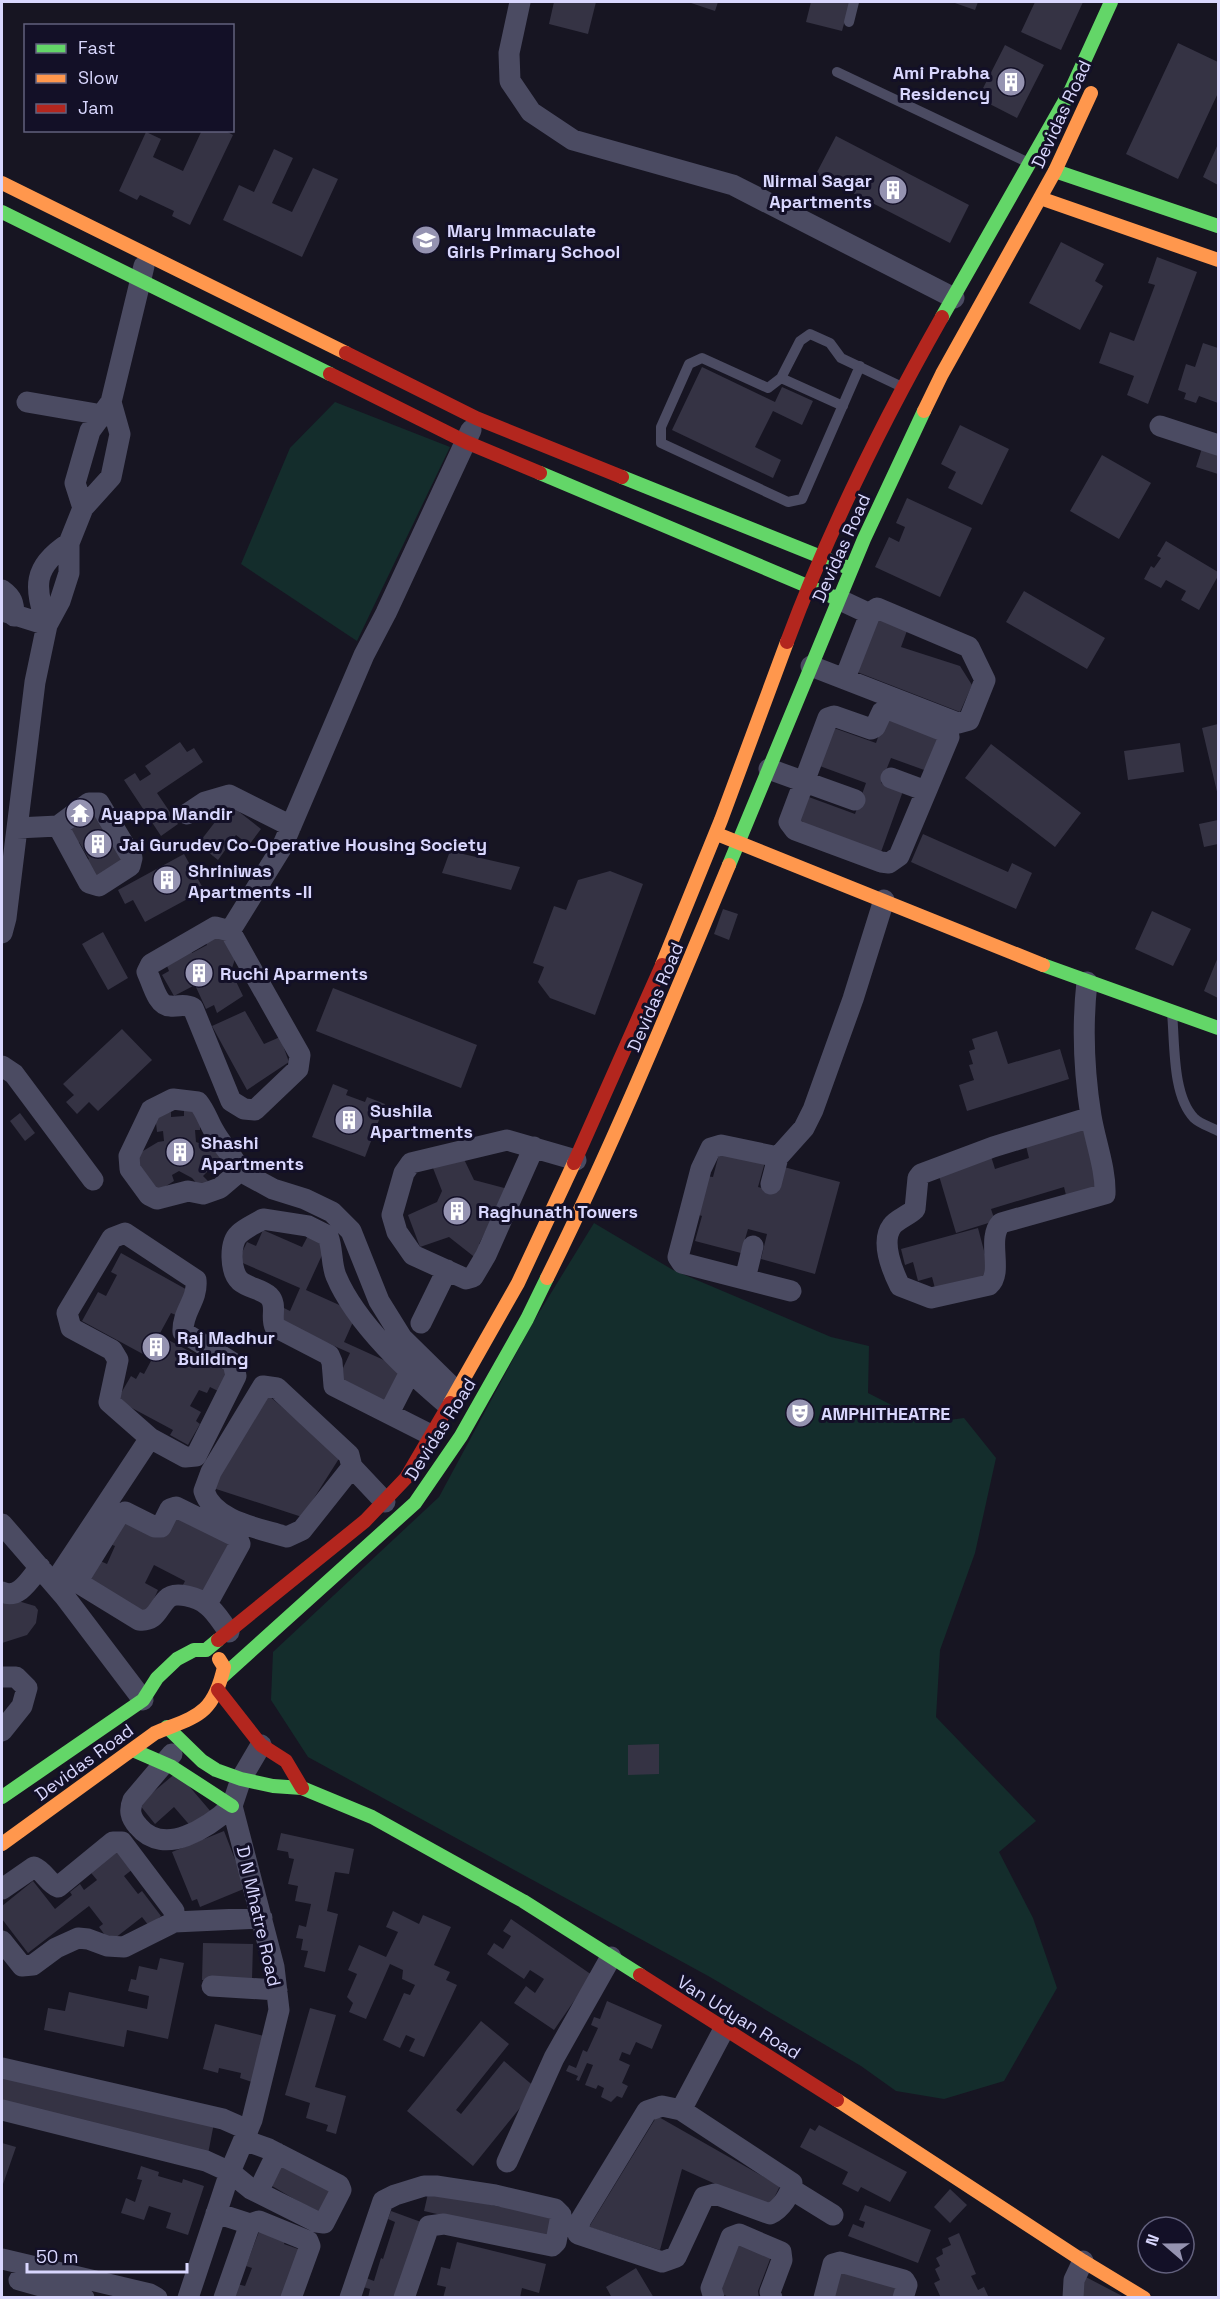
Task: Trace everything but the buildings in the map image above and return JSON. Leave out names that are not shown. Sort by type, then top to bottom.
[{"type":"main road","name":"Devidas Road","points":[[2,1797],[149,1711],[152,1683],[174,1662],[192,1650],[206,1650],[229,1632],[338,1544],[385,1502],[406,1478],[518,1283],[576,1160],[657,977],[821,556],[902,387],[1071,90],[1111,2]]},
{"type":"main road","name":"Devidas Road","points":[[2,1844],[133,1749],[167,1727],[183,1724],[202,1712],[214,1700],[220,1683],[415,1503],[461,1436],[527,1319],[587,1198],[663,1024],[838,599],[942,374],[1055,171],[1099,75]]},
{"type":"main road","points":[[1055,171],[1218,226]]},
{"type":"main road","points":[[2,183],[476,418],[851,569]]},
{"type":"main road","points":[[1040,198],[1218,260]]},
{"type":"main road","points":[[2,213],[140,279],[466,442],[838,599]]},
{"type":"main road","points":[[289,354],[299,330]]},
{"type":"main road","points":[[715,833],[1087,982],[1218,1028]]},
{"type":"main road","points":[[206,1650],[217,1655],[224,1667],[220,1683],[261,1745],[286,1761],[302,1788]]},
{"type":"main road","points":[[149,1711],[167,1727]]},
{"type":"main road","name":"Van Udyan Road","points":[[167,1727],[202,1761],[216,1770],[241,1779],[273,1786],[302,1788],[372,1817],[523,1901],[1144,2298]]},
{"type":"main road","points":[[133,1749],[195,1778],[232,1806]]},
{"type":"street","points":[[520,2],[509,53],[510,81],[531,112],[573,140],[734,185],[954,298]]},
{"type":"street","points":[[83,508],[75,483],[90,431],[109,412],[140,279],[148,255]]},
{"type":"street","points":[[27,402],[109,412]]},
{"type":"street","points":[[2,933],[6,918],[35,682],[47,625],[60,601],[69,573],[69,543],[83,508],[111,477],[120,434],[109,412]]},
{"type":"street","points":[[230,932],[282,847],[364,655],[386,613],[476,418]]},
{"type":"street","points":[[1161,426],[1218,445]]},
{"type":"street","points":[[2,590],[10,596],[14,606],[8,614],[47,625]]},
{"type":"street","points":[[838,599],[870,614]]},
{"type":"street","points":[[811,666],[958,723],[969,720],[986,680],[969,647],[877,608],[870,614],[845,678]]},
{"type":"street","points":[[888,709],[946,732],[950,737],[899,856],[890,863],[881,862],[795,830],[789,822],[804,782],[828,718],[834,716],[871,729],[875,727],[882,712],[888,709]]},
{"type":"street","points":[[769,769],[855,800]]},
{"type":"street","points":[[891,778],[926,791]]},
{"type":"street","points":[[187,814],[205,802],[229,795],[291,826]]},
{"type":"street","points":[[17,828],[58,826]]},
{"type":"street","points":[[771,1184],[778,1157],[804,1128],[813,1110],[853,999],[884,900]]},
{"type":"street","points":[[215,927],[230,932],[300,1055],[298,1069],[255,1110],[244,1109],[231,1101],[194,1008],[187,1004],[168,1006],[161,1003],[147,972],[151,964],[215,927]]},
{"type":"street","points":[[1087,982],[1084,1006],[1084,1065],[1091,1117],[1106,1194],[1001,1223],[995,1232],[994,1277],[988,1285],[931,1298],[900,1286],[894,1275],[887,1250],[889,1233],[892,1226],[915,1209],[919,1176],[993,1147],[1091,1117]]},
{"type":"street","points":[[2,1066],[14,1074],[93,1180]]},
{"type":"street","points":[[240,1171],[220,1188],[203,1194],[188,1191],[158,1199],[149,1195],[130,1169],[129,1156],[151,1110],[173,1099],[198,1102],[240,1171],[273,1189],[305,1199],[332,1212],[351,1231],[379,1301],[402,1338],[453,1399]]},
{"type":"street","points":[[534,1147],[486,1255],[473,1277],[466,1279],[413,1255],[397,1232],[392,1215],[404,1173],[411,1163],[507,1140],[534,1147],[576,1160]]},
{"type":"street","points":[[778,1157],[721,1144],[711,1148],[701,1169],[678,1257],[682,1263],[791,1291]]},
{"type":"street","points":[[431,1435],[334,1386],[332,1362],[329,1355],[275,1327],[272,1321],[274,1305],[269,1296],[240,1281],[234,1270],[232,1249],[237,1234],[263,1219],[308,1226],[328,1236],[332,1246],[335,1274],[363,1318],[410,1372],[453,1399]]},
{"type":"street","points":[[125,1233],[196,1280],[197,1292],[183,1321],[183,1332],[233,1363],[236,1376],[196,1456],[185,1457],[150,1438],[109,1402],[118,1360],[112,1350],[71,1328],[67,1313],[111,1238],[125,1233]]},
{"type":"street","points":[[745,1279],[753,1246]]},
{"type":"street","points":[[421,1323],[447,1270]]},
{"type":"street","points":[[389,1413],[410,1372]]},
{"type":"street","points":[[352,1467],[302,1530],[287,1537],[231,1518],[207,1502],[204,1491],[211,1472],[264,1386],[277,1388],[349,1455],[352,1467],[385,1502]]},
{"type":"street","points":[[65,1587],[150,1438]]},
{"type":"street","points":[[65,1587],[118,1516],[125,1512],[155,1527],[161,1527],[170,1509],[176,1507],[237,1537],[240,1544],[207,1604]]},
{"type":"street","points":[[308,1522],[338,1544]]},
{"type":"street","points":[[2,1524],[40,1567],[65,1587],[146,1621],[154,1617],[169,1596],[177,1594],[207,1604],[229,1632]]},
{"type":"street","points":[[2,1592],[9,1595],[18,1593],[40,1567]]},
{"type":"street","points":[[65,1587],[149,1711]]},
{"type":"street","points":[[2,1677],[16,1677],[27,1688],[22,1706],[2,1731]]},
{"type":"street","points":[[182,1742],[133,1800],[130,1808],[132,1819],[144,1833],[160,1840],[189,1837],[232,1806],[241,1779],[261,1745]]},
{"type":"street","name":"D N Mhatre Road","points":[[189,2292],[230,2172],[246,2135],[279,2010],[274,1967],[232,1806]]},
{"type":"street","points":[[2,1889],[34,1868],[39,1869],[53,1885],[58,1887],[113,1842],[122,1842],[174,1911],[174,1922]]},
{"type":"street","points":[[2,1941],[22,1966],[33,1965],[56,1948],[78,1938],[107,1946],[124,1947],[174,1922],[262,1918]]},
{"type":"street","points":[[507,2162],[554,2058],[611,1957]]},
{"type":"street","points":[[213,1986],[277,1990]]},
{"type":"street","points":[[681,2110],[724,2029]]},
{"type":"street","points":[[2,2068],[223,2119],[277,2153],[339,2185],[341,2190],[324,2223],[317,2222],[258,2192],[230,2172],[206,2161],[2,2110]]},
{"type":"street","points":[[662,2106],[681,2110],[792,2182],[792,2189],[777,2211],[770,2214],[715,2194],[704,2197],[676,2257],[662,2262],[578,2234],[580,2221],[647,2111],[662,2106]]},
{"type":"street","points":[[258,2192],[277,2153]]},
{"type":"street","points":[[350,2298],[383,2201],[395,2194],[424,2186],[436,2186],[495,2195],[555,2209],[561,2215],[556,2242],[552,2246],[444,2224],[429,2226],[405,2298]]},
{"type":"street","points":[[792,2189],[833,2215]]},
{"type":"street","points":[[216,2213],[250,2224],[259,2221],[308,2241],[310,2246],[291,2298]]},
{"type":"street","points":[[189,2292],[222,2298],[250,2224]]},
{"type":"street","points":[[714,2298],[711,2288],[731,2236],[739,2234],[781,2252],[782,2259],[770,2292],[772,2298]]},
{"type":"street","points":[[204,2250],[237,2261]]},
{"type":"street","points":[[2,2259],[19,2280],[84,2298]]},
{"type":"street","points":[[1072,2298],[1074,2280],[1083,2261]]},
{"type":"street","points":[[824,2298],[833,2264],[840,2262],[904,2280],[907,2285],[903,2298]]},
{"type":"street","points":[[19,2280],[150,2294],[157,2298]]},
{"type":"lane","points":[[849,22],[854,2]]},
{"type":"lane","points":[[837,72],[1030,164]]},
{"type":"lane","points":[[860,366],[802,499],[788,502],[661,443],[661,427],[689,364],[702,358],[768,388],[781,378],[800,341],[810,334],[830,343],[841,358],[860,366],[902,387]]},
{"type":"lane","points":[[781,378],[843,406]]},
{"type":"lane","points":[[1172,1010],[1179,1089],[1184,1105],[1195,1120],[1218,1131]]},
{"type":"green space","points":[[335,402],[450,447],[357,641],[241,564],[290,448]]},
{"type":"green space","points":[[594,1223],[673,1270],[831,1337],[869,1346],[868,1393],[927,1423],[964,1418],[996,1458],[975,1553],[940,1650],[936,1717],[1036,1821],[999,1852],[1033,1918],[1057,1988],[1004,2081],[944,2099],[896,2091],[861,2066],[710,1977],[308,1757],[271,1700],[273,1652],[439,1497],[532,1324]]},
{"type":"traffic: fast","points":[[942,317],[1071,90],[1111,2]]},
{"type":"traffic: fast","points":[[1055,171],[1218,226]]},
{"type":"traffic: fast","points":[[2,212],[330,374]]},
{"type":"traffic: fast","points":[[729,865],[864,539],[924,411]]},
{"type":"traffic: fast","points":[[540,473],[838,599]]},
{"type":"traffic: fast","points":[[622,477],[851,569]]},
{"type":"traffic: fast","points":[[1043,965],[1218,1028]]},
{"type":"traffic: fast","points":[[222,1677],[415,1503],[461,1436],[527,1319],[547,1278]]},
{"type":"traffic: fast","points":[[2,1797],[143,1700],[157,1678],[177,1659],[194,1650],[206,1650],[218,1640]]},
{"type":"traffic: fast","points":[[167,1727],[202,1761],[216,1770],[241,1779],[273,1786],[302,1788],[372,1817],[523,1901],[640,1975]]},
{"type":"traffic: fast","points":[[133,1750],[172,1767],[232,1806]]},
{"type":"traffic: slow","points":[[924,411],[942,374],[1055,171],[1091,93]]},
{"type":"traffic: slow","points":[[2,183],[346,353]]},
{"type":"traffic: slow","points":[[1040,198],[1218,260]]},
{"type":"traffic: slow","points":[[662,965],[721,820],[787,642]]},
{"type":"traffic: slow","points":[[717,834],[1043,965]]},
{"type":"traffic: slow","points":[[547,1278],[619,1125],[729,865]]},
{"type":"traffic: slow","points":[[450,1403],[518,1283],[574,1163]]},
{"type":"traffic: slow","points":[[2,1844],[155,1733],[201,1712],[214,1696],[220,1683],[224,1667],[219,1659]]},
{"type":"traffic: slow","points":[[837,2100],[1083,2261],[1144,2298]]},
{"type":"traffic: jam","points":[[787,642],[803,600],[858,476],[942,317]]},
{"type":"traffic: jam","points":[[346,353],[476,418],[622,477]]},
{"type":"traffic: jam","points":[[330,374],[466,442],[540,473]]},
{"type":"traffic: jam","points":[[574,1163],[662,965]]},
{"type":"traffic: jam","points":[[218,1640],[365,1521],[406,1478],[450,1403]]},
{"type":"traffic: jam","points":[[218,1690],[261,1745],[286,1761],[302,1788]]},
{"type":"traffic: jam","points":[[640,1975],[837,2100]]},
{"type":"place","name":"Ami Prabha Residency","points":[[1011,82]]},
{"type":"place","name":"Nirmal Sagar Apartments","points":[[893,190]]},
{"type":"place","name":"Mary Immaculate Girls Primary School","points":[[426,240]]},
{"type":"place","name":"Ayappa Mandir","points":[[80,813]]},
{"type":"place","name":"Jai Gurudev Co-Operative Housing Society","points":[[98,844]]},
{"type":"place","name":"Shriniwas Apartments -II","points":[[167,880]]},
{"type":"place","name":"Ruchi Aparments","points":[[199,973]]},
{"type":"place","name":"Sushila Apartments","points":[[349,1120]]},
{"type":"place","name":"Shashi Apartments","points":[[180,1152]]},
{"type":"place","name":"Raghunath Towers","points":[[457,1211]]},
{"type":"place","name":"Raj Madhur Building","points":[[156,1347]]},
{"type":"place","name":"AMPHITHEATRE","points":[[800,1413]]}]
